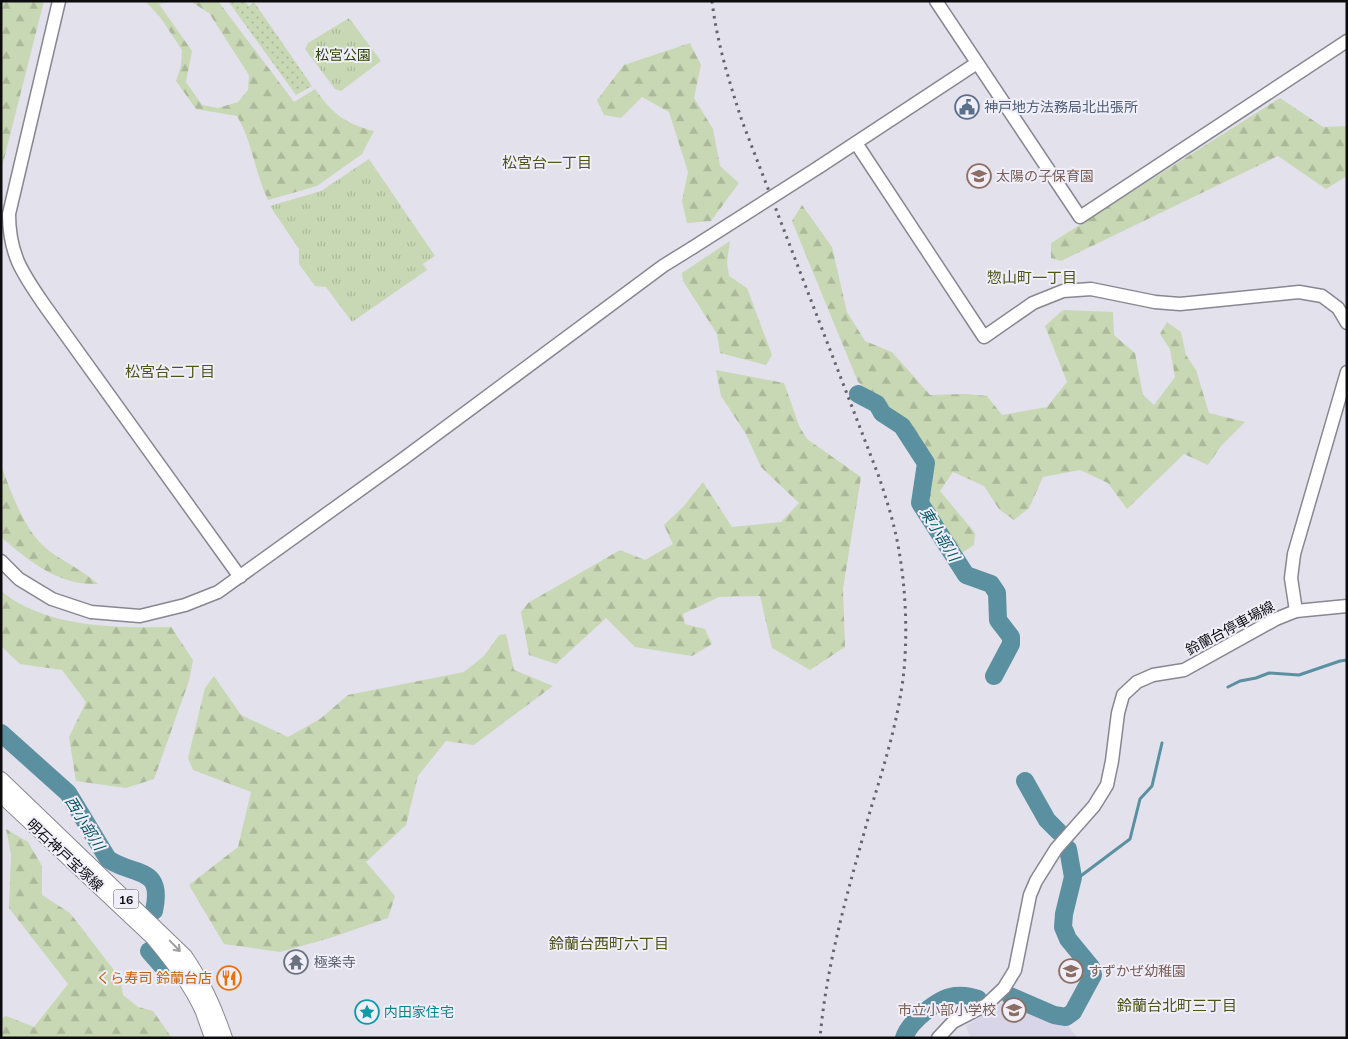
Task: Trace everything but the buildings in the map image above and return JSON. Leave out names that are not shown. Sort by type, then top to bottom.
[{"type":"main road","name":"明石神戸宝塚線","points":[[1,778],[185,956],[200,978],[211,1000],[224,1038]]},
{"type":"main road","name":"明石神戸宝塚線","points":[[1,795],[153,938],[175,964],[190,987],[202,1011],[212,1038]]},
{"type":"street","points":[[59,1],[9,214],[9,229],[16,259],[23,274],[45,306],[240,577]]},
{"type":"street","points":[[936,1],[1080,217],[1347,41]]},
{"type":"street","points":[[1,561],[19,579],[52,599],[91,612],[140,616],[185,605],[218,592],[403,459],[656,272],[977,63]]},
{"type":"street","points":[[856,143],[984,337],[1033,304],[1063,291],[1091,289],[1155,302],[1180,304],[1299,292],[1322,296],[1338,308],[1347,323]]},
{"type":"street","points":[[1296,611],[1291,578],[1294,554],[1347,372]]},
{"type":"street","name":"鈴蘭台停車場線","points":[[938,1038],[953,1022],[986,1005],[1004,988],[1015,970],[1030,895],[1036,881],[1056,849],[1094,806],[1107,785],[1118,713],[1123,695],[1137,682],[1153,675],[1184,670],[1296,611],[1347,606]]},
{"type":"shaded area","name":"市立小部小学校","points":[[1009,999],[1064,1021],[1078,1038],[970,1038],[966,1026]]},
{"type":"green space","points":[[1,1],[44,1],[1,171]]},
{"type":"green space","points":[[145,1],[174,1],[159,4],[192,51],[186,82],[202,105],[218,108],[238,102],[248,90],[249,75],[209,13],[190,1],[218,1],[294,102],[315,89],[333,111],[347,121],[374,131],[362,154],[317,186],[268,200],[246,136],[237,116],[196,109],[176,81],[181,66],[182,50],[160,17]]},
{"type":"green space","points":[[228,1],[245,1],[249,6],[254,2],[312,86],[296,95]]},
{"type":"green space","name":"松宮公園","points":[[349,18],[381,61],[341,91],[335,89],[305,49],[308,43]]},
{"type":"green space","points":[[690,43],[701,65],[694,98],[713,129],[720,166],[739,183],[711,221],[687,223],[682,201],[688,172],[669,112],[642,97],[621,118],[604,115],[597,100],[624,65]]},
{"type":"green space","points":[[1280,98],[1323,127],[1347,126],[1347,176],[1326,189],[1278,156],[1061,261],[1051,258],[1051,243]]},
{"type":"green space","points":[[369,159],[435,256],[423,264],[427,270],[352,322],[326,287],[315,286],[299,264],[299,249],[270,206],[321,191]]},
{"type":"green space","points":[[802,205],[832,247],[847,312],[865,341],[892,352],[930,395],[966,394],[987,396],[1002,415],[1047,407],[1067,382],[1045,326],[1063,310],[1113,312],[1114,335],[1135,353],[1143,395],[1154,405],[1175,377],[1170,349],[1160,334],[1167,322],[1181,332],[1186,355],[1196,370],[1209,413],[1245,422],[1221,446],[1208,465],[1184,454],[1127,509],[1108,483],[1080,470],[1043,477],[1029,508],[1014,520],[999,509],[984,486],[953,472],[940,491],[975,533],[974,545],[960,554],[927,502],[932,460],[908,422],[858,382],[792,221]]},
{"type":"green space","points":[[730,241],[727,262],[729,276],[747,288],[772,355],[766,365],[720,353],[717,334],[683,281],[682,273]]},
{"type":"green space","points":[[716,370],[784,383],[799,426],[807,439],[861,477],[843,589],[845,647],[810,670],[772,648],[760,596],[719,597],[683,614],[685,624],[705,629],[712,644],[692,656],[635,647],[606,618],[556,664],[529,655],[521,612],[528,603],[620,550],[645,560],[673,544],[664,525],[683,507],[703,482],[732,527],[781,522],[799,503],[761,467],[746,434],[721,396]]},
{"type":"green space","points":[[1,466],[19,511],[39,541],[53,554],[86,574],[98,584],[70,581],[45,570],[22,555],[1,537]]},
{"type":"green space","points":[[1,591],[19,603],[60,619],[105,626],[171,627],[193,660],[189,681],[154,779],[126,788],[76,781],[69,737],[86,702],[62,670],[20,664],[1,646]]},
{"type":"green space","points":[[506,634],[514,670],[553,686],[474,745],[446,741],[418,776],[406,825],[366,862],[395,896],[388,918],[330,938],[280,952],[224,944],[189,885],[238,847],[251,792],[193,770],[188,758],[205,688],[214,676],[241,715],[288,737],[320,719],[348,695],[464,672],[484,656],[499,635]]},
{"type":"green space","points":[[6,829],[28,842],[42,866],[42,895],[70,913],[120,978],[123,995],[138,1007],[153,1011],[172,1038],[1,1038],[1,1019],[6,1016],[34,1027],[68,984],[9,908],[11,854]]},
{"type":"waterway","name":"東小部川","points":[[858,394],[877,404],[882,413],[902,426],[926,463],[920,503],[966,575],[991,584],[997,593],[998,620],[1011,637],[1011,644],[994,676]]},
{"type":"waterway","points":[[1228,687],[1240,681],[1269,673],[1299,675],[1347,660]]},
{"type":"waterway","name":"西小部川","points":[[1,733],[68,793],[108,859],[118,865],[144,874],[151,879],[155,886],[156,896],[154,911]]},
{"type":"waterway","points":[[1070,888],[1078,878],[1130,839],[1140,799],[1152,786],[1162,743]]},
{"type":"waterway","name":"東小部川","points":[[1025,781],[1047,820],[1059,832]]},
{"type":"waterway","name":"東小部川","points":[[1010,996],[1054,1015],[1066,1017],[1073,1012],[1093,975],[1091,967],[1068,939],[1063,927],[1064,914],[1073,877],[1068,849]]},
{"type":"waterway","name":"西小部川","points":[[149,951],[163,967]]},
{"type":"waterway","name":"東小部川","points":[[904,1038],[918,1018],[941,1001],[958,996],[978,999]]},
{"type":"railway","points":[[712,1],[720,47],[742,121],[882,486],[895,532],[903,582],[905,648],[900,696],[890,745],[840,922],[828,979],[820,1038]]},
{"type":"place","name":"神戸地方法務局北出張所","points":[[967,107]]},
{"type":"place","name":"太陽の子保育園","points":[[979,176]]},
{"type":"place","name":"極楽寺","points":[[296,962]]},
{"type":"place","name":"すずかぜ幼稚園","points":[[1071,971]]},
{"type":"place","name":"くら寿司 鈴蘭台店","points":[[229,978]]},
{"type":"place","name":"市立小部小学校","points":[[1014,1010]]},
{"type":"place","name":"内田家住宅","points":[[367,1012]]},
{"type":"district","name":"松宮台一丁目","points":[[547,162]]},
{"type":"district","name":"惣山町一丁目","points":[[1032,277]]},
{"type":"district","name":"松宮台二丁目","points":[[170,371]]},
{"type":"district","name":"鈴蘭台西町六丁目","points":[[609,943]]},
{"type":"district","name":"鈴蘭台北町三丁目","points":[[1177,1005]]}]
